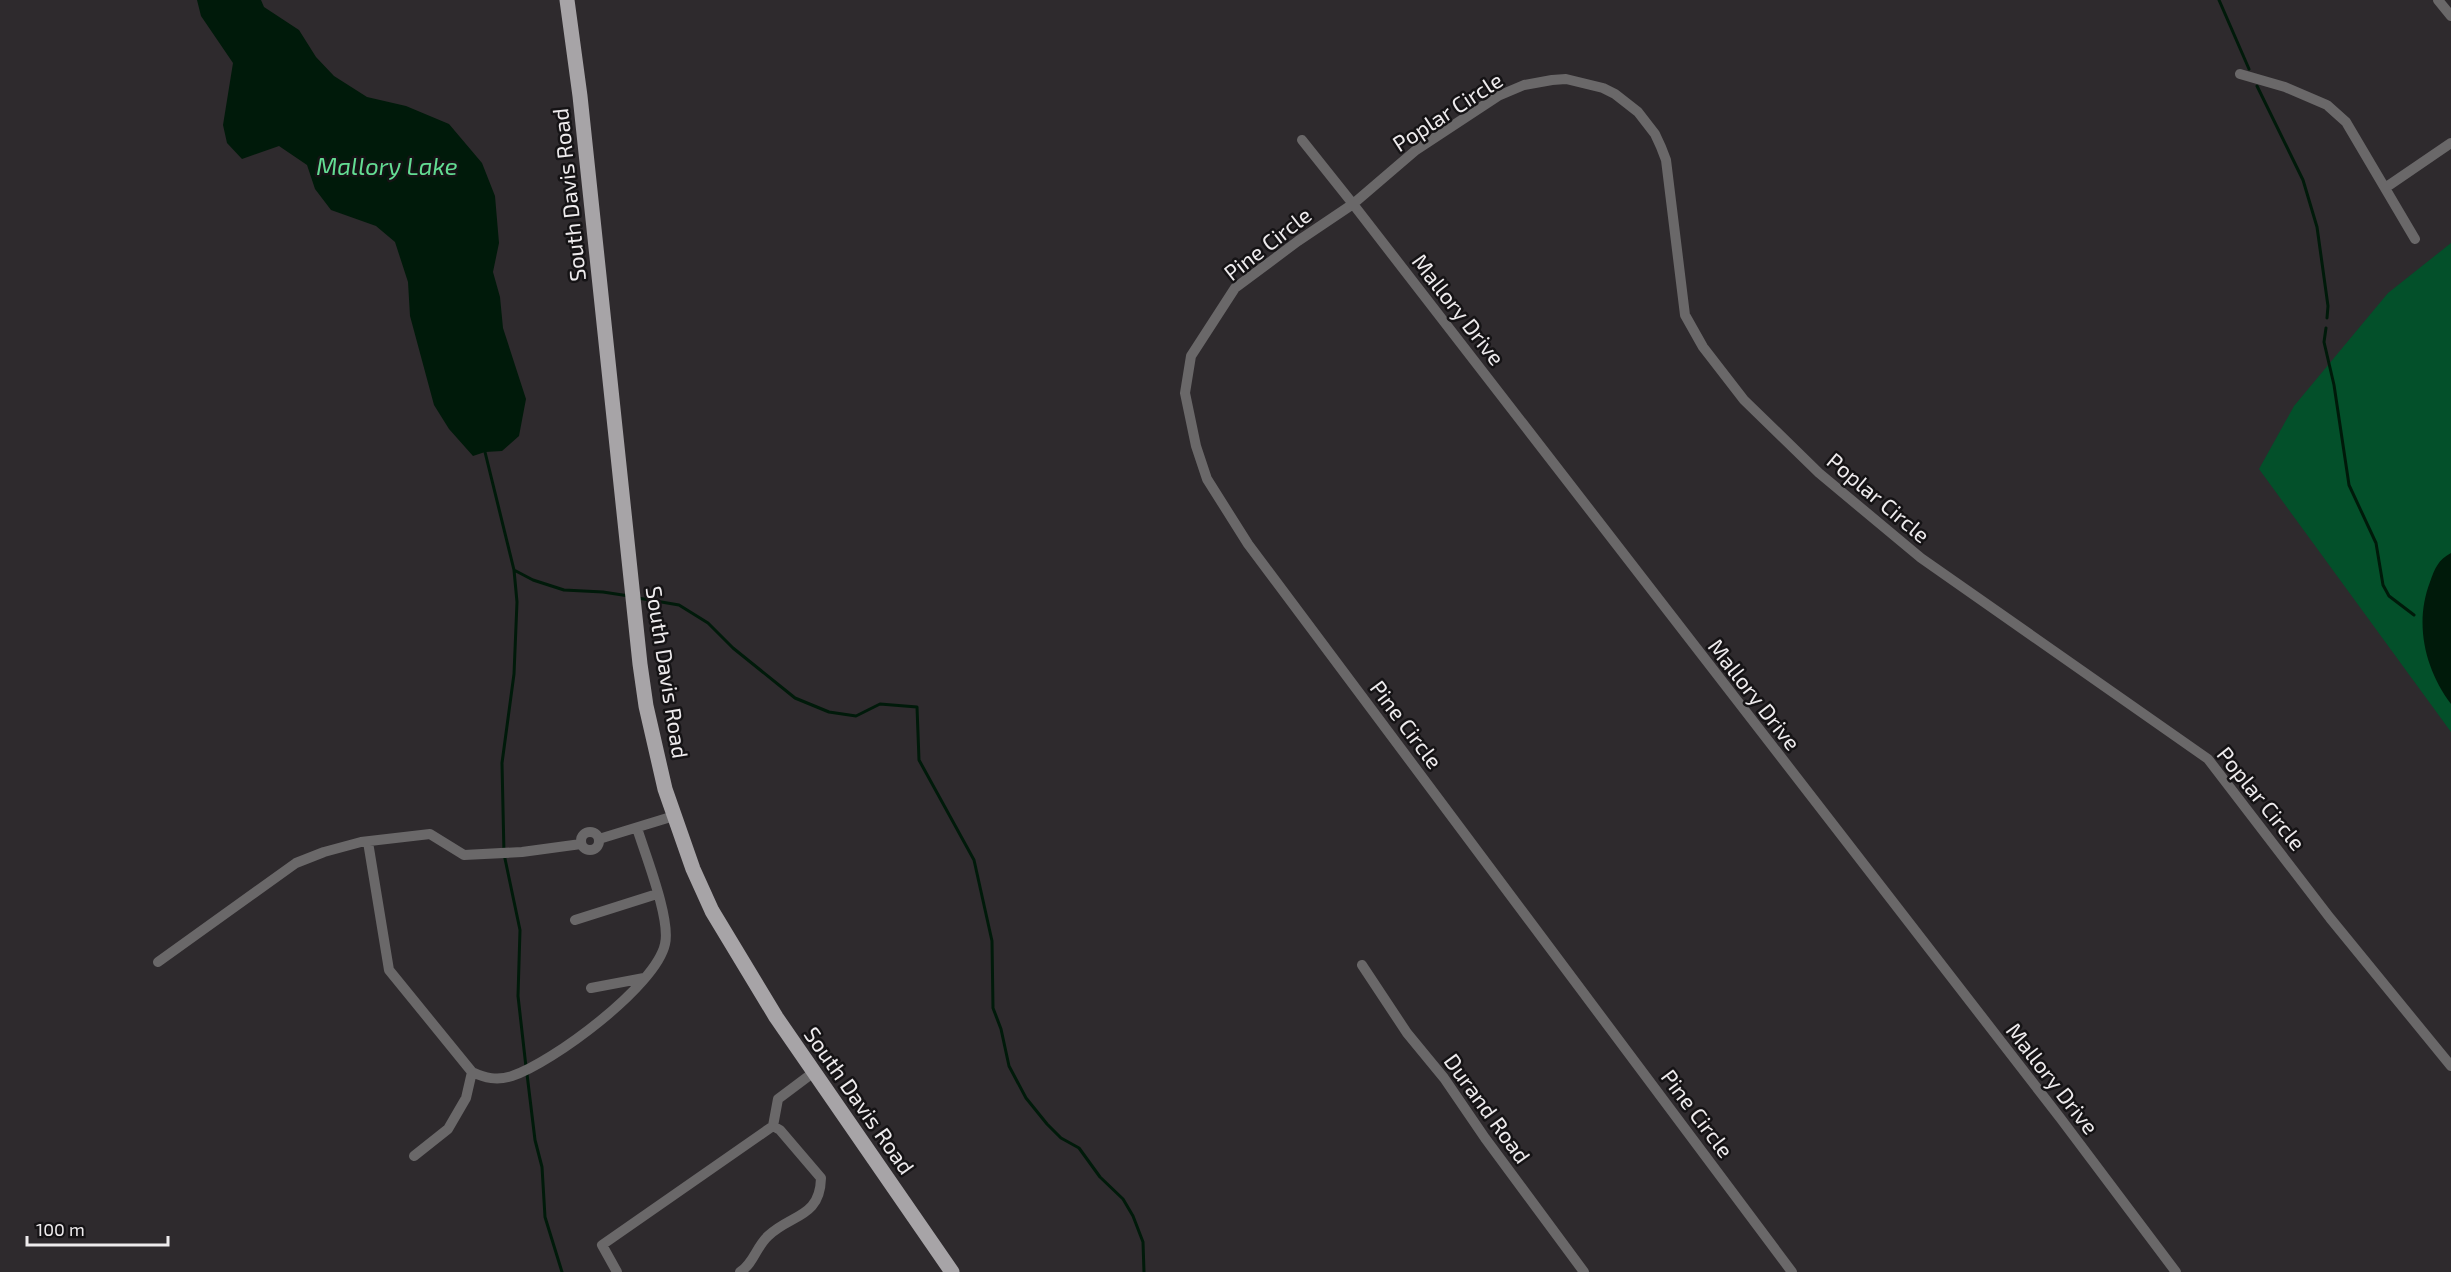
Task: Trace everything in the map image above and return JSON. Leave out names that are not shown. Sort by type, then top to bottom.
[{"type":"main road","name":"South Davis Road","points":[[567,0],[580,96],[640,664],[655,748],[674,816],[693,869],[712,910],[776,1017],[952,1272]]},
{"type":"street","points":[[2438,0],[2451,16]]},
{"type":"street","points":[[2240,74],[2285,87],[2327,105],[2346,122],[2415,239]]},
{"type":"street","name":"Poplar Circle","points":[[1353,204],[1416,150],[1511,89],[1538,81],[1566,80],[1603,88],[1627,102],[1655,134],[1666,160],[1685,315],[1703,347],[1744,400],[1819,473],[1921,558],[2208,759],[2330,918],[2451,1066]]},
{"type":"street","name":"Mallory Drive","points":[[1302,140],[2061,1119],[2176,1272]]},
{"type":"street","points":[[2385,188],[2451,143]]},
{"type":"street","name":"Pine Circle","points":[[1353,204],[1298,240],[1235,288],[1191,356],[1185,393],[1196,446],[1207,479],[1248,544],[1792,1272]]},
{"type":"street","points":[[158,962],[296,863],[324,852],[369,842],[430,834],[464,855],[522,852],[581,844],[585,849],[594,849],[599,839],[674,816]]},
{"type":"street","points":[[369,842],[389,970],[472,1072],[489,1079],[510,1077],[535,1066],[606,1017],[659,960],[666,942],[663,914],[637,828]]},
{"type":"street","points":[[575,920],[657,894]]},
{"type":"street","name":"Durand Road","points":[[1362,965],[1407,1033],[1444,1078],[1485,1138],[1584,1272]]},
{"type":"street","points":[[591,988],[644,978]]},
{"type":"street","points":[[414,1156],[448,1129],[466,1098],[472,1072]]},
{"type":"street","points":[[617,1272],[602,1245],[773,1126],[778,1099],[814,1072]]},
{"type":"street","points":[[740,1272],[750,1266],[768,1236],[806,1213],[820,1195],[820,1178],[780,1130],[773,1126]]},
{"type":"green space","points":[[2451,243],[2451,732],[2259,469],[2294,406],[2388,293]]},
{"type":"water","name":"Mallory Lake","points":[[197,0],[261,0],[264,7],[299,30],[316,57],[334,76],[367,97],[406,106],[449,124],[482,163],[495,196],[499,243],[493,272],[500,297],[503,328],[526,399],[519,436],[502,451],[485,452],[473,456],[449,429],[434,405],[410,316],[408,282],[395,242],[376,226],[331,210],[315,189],[307,165],[279,146],[242,159],[227,143],[223,125],[233,63],[201,16]]},
{"type":"water","points":[[2451,553],[2451,704],[2434,676],[2429,661],[2425,646],[2423,614],[2425,598],[2435,569]]},
{"type":"waterway","points":[[2219,0],[2249,69]]},
{"type":"waterway","points":[[2257,86],[2303,180],[2317,227],[2328,306],[2327,318]]},
{"type":"waterway","points":[[2326,328],[2324,342],[2334,385],[2349,485],[2376,543],[2383,585],[2389,596],[2414,615]]},
{"type":"waterway","points":[[485,452],[514,570],[517,602],[514,674],[502,763],[504,854],[520,930],[518,996],[526,1067]]},
{"type":"waterway","points":[[514,570],[533,580],[564,590],[629,596]]},
{"type":"waterway","points":[[638,598],[679,605],[708,623],[733,648],[795,698],[829,712],[856,716],[880,704],[917,707],[919,760],[974,860],[992,941],[993,1008],[1001,1029],[1009,1066],[1026,1098],[1047,1124],[1061,1138],[1079,1148],[1100,1177],[1123,1199],[1133,1216],[1143,1242],[1144,1272]]},
{"type":"waterway","points":[[527,1074],[535,1140],[542,1167],[545,1217],[562,1272]]}]
